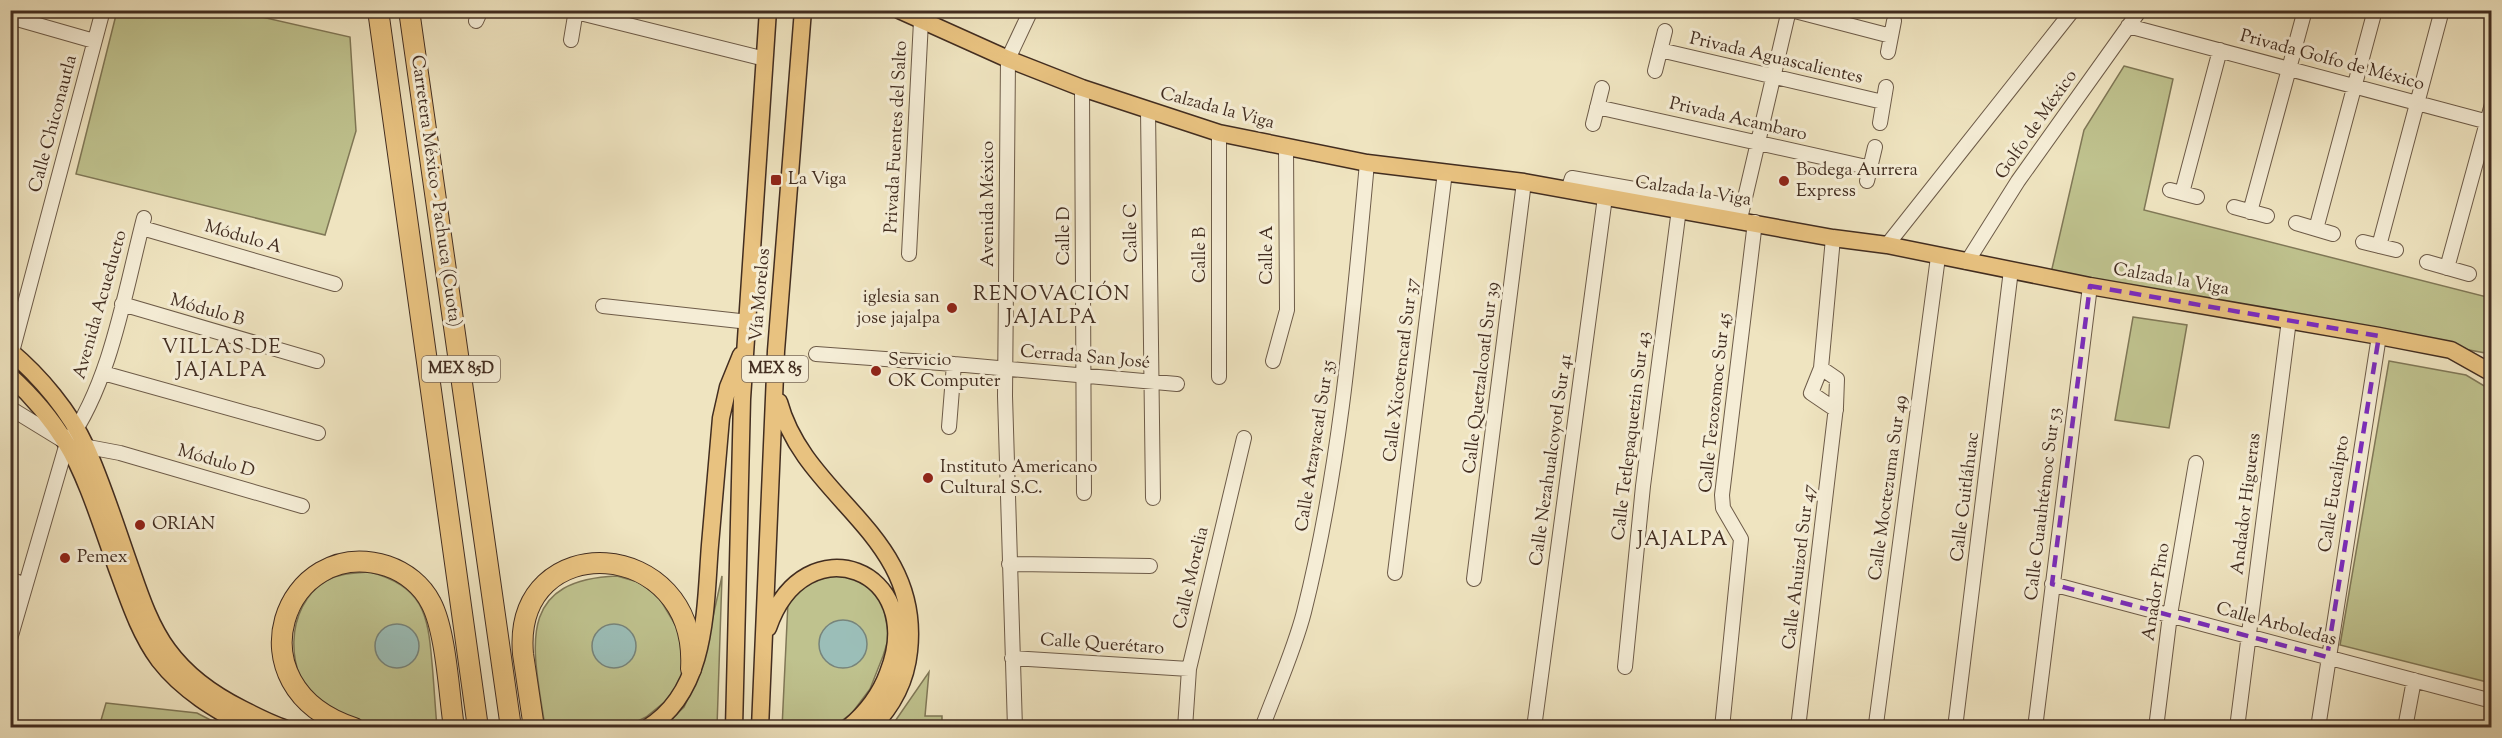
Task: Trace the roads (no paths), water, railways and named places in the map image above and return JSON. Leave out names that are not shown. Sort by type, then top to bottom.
[{"type":"highway","name":"Carretera México - Pachuca (Cuota)","points":[[378,10],[404,185],[477,727]]},
{"type":"highway","name":"Carretera México - Pachuca (Cuota)","points":[[409,10],[511,727]]},
{"type":"highway","points":[[354,728],[326,717],[299,694],[283,660],[281,635],[287,611],[300,590],[309,581],[331,568],[355,562],[374,563],[392,568],[413,581],[430,600],[439,623],[454,727]]},
{"type":"highway","points":[[534,728],[523,654],[525,618],[534,600],[546,584],[577,567],[598,563],[619,564],[639,571],[659,584],[675,603],[686,625],[691,648],[691,669]]},
{"type":"main road","name":"Vía Morelos","points":[[734,728],[742,399],[749,322],[768,10]]},
{"type":"main road","name":"Vía Morelos","points":[[760,728],[775,384],[803,10]]},
{"type":"main road","name":"Calzada la Viga","points":[[899,10],[1008,59],[1082,88],[1219,133],[1367,163],[1524,182],[1679,209],[1746,216],[1833,238],[1887,245],[2090,286],[2451,350],[2492,373]]},
{"type":"main road","points":[[647,728],[672,706],[687,682],[702,639],[721,418],[734,372],[747,344]]},
{"type":"main road","points":[[11,351],[44,386],[71,437],[81,474],[138,626],[152,650],[189,691],[250,728]]},
{"type":"main road","points":[[10,376],[71,437],[86,446],[142,599],[168,650],[192,676],[218,696],[261,719],[284,728]]},
{"type":"main road","points":[[775,384],[782,413],[794,441],[875,537],[896,572],[908,605],[910,644],[905,671],[887,710],[871,728]]},
{"type":"main road","points":[[763,646],[770,622],[781,601],[794,585],[807,575],[823,569],[845,568],[864,574],[878,585],[889,600],[896,618],[895,652],[880,690],[866,710],[848,728]]},
{"type":"street","name":"Calle Chiconautla","points":[[11,351],[103,10]]},
{"type":"street","name":"Avenida México","points":[[1015,728],[1005,369],[1008,59],[1031,10]]},
{"type":"street","points":[[1790,10],[1891,36]]},
{"type":"street","name":"Calle Tezozomoc Sur 45","points":[[1722,728],[1741,539],[1723,508],[1722,495],[1746,216],[1757,142],[1790,10]]},
{"type":"street","points":[[1887,245],[2073,10]]},
{"type":"street","name":"Golfo de México","points":[[1967,262],[2018,181],[2140,10]]},
{"type":"street","points":[[2250,212],[2305,10]]},
{"type":"street","points":[[2316,229],[2375,10]]},
{"type":"street","points":[[2379,246],[2442,10]]},
{"type":"street","points":[[571,40],[576,11],[765,59]]},
{"type":"street","points":[[11,16],[94,41]]},
{"type":"street","name":"Privada Fuentes del Salto","points":[[909,254],[921,21]]},
{"type":"street","points":[[1888,52],[1894,21]]},
{"type":"street","name":"Privada Golfo de México","points":[[2128,26],[2489,122]]},
{"type":"street","name":"Privada Aguascalientes","points":[[1655,71],[1665,31]]},
{"type":"street","name":"Privada Aguascalientes","points":[[1660,50],[1883,102]]},
{"type":"street","points":[[2197,197],[2176,191],[2220,50]]},
{"type":"street","points":[[1880,123],[1886,87]]},
{"type":"street","name":"Calle D","points":[[1082,88],[1084,493]]},
{"type":"street","points":[[1593,124],[1602,88]]},
{"type":"street","points":[[2447,268],[2489,122],[2492,104]]},
{"type":"street","name":"Privada Acambaro","points":[[1597,107],[1757,142],[1869,174],[1875,147]]},
{"type":"street","name":"Calle C","points":[[1148,111],[1153,498]]},
{"type":"street","name":"Calle B","points":[[1219,133],[1219,377]]},
{"type":"street","name":"Calle A","points":[[1273,361],[1287,310],[1286,147]]},
{"type":"street","name":"Calle Atzayacatl Sur 35","points":[[1262,728],[1303,615],[1332,487],[1351,331],[1367,163]]},
{"type":"street","name":"Calle Xicotencatl Sur 37","points":[[1395,573],[1445,172]]},
{"type":"street","points":[[1568,190],[1572,178],[1746,216]]},
{"type":"street","name":"Calle Quetzalcoatl Sur 39","points":[[1474,579],[1524,182]]},
{"type":"street","name":"Calle Nezahualcoyotl Sur 41","points":[[1534,728],[1605,197]]},
{"type":"street","points":[[2234,207],[2266,216]]},
{"type":"street","name":"Calle Tetlepaquetzin Sur 43","points":[[1625,667],[1643,486],[1679,209]]},
{"type":"street","name":"Módulo A","points":[[143,223],[334,284]]},
{"type":"street","name":"Avenida Acueducto","points":[[10,639],[71,437],[104,373],[143,223]]},
{"type":"street","points":[[2296,223],[2333,234]]},
{"type":"street","points":[[1833,238],[1821,368],[1811,393],[1836,410]]},
{"type":"street","points":[[2363,242],[2396,250]]},
{"type":"street","name":"Calle Moctezuma Sur 49","points":[[1876,724],[1938,257]]},
{"type":"street","points":[[2427,262],[2469,274]]},
{"type":"street","name":"Calle Cuitláhuac","points":[[1955,728],[2011,270]]},
{"type":"street","name":"Calle Cuauhtémoc Sur 53","points":[[2035,728],[2090,286]]},
{"type":"street","name":"Módulo B","points":[[122,304],[317,361]]},
{"type":"street","points":[[603,306],[749,322]]},
{"type":"street","name":"Andador Higueras","points":[[2237,728],[2289,320]]},
{"type":"street","name":"Calle Eucalipto","points":[[2318,728],[2327,657],[2379,336]]},
{"type":"street","name":"Cerrada San José","points":[[816,354],[1177,384]]},
{"type":"street","points":[[949,427],[954,364]]},
{"type":"street","name":"Calle Ahuizotl Sur 47","points":[[1798,728],[1838,379],[1821,368]]},
{"type":"street","points":[[104,373],[318,433]]},
{"type":"street","points":[[10,408],[71,437]]},
{"type":"street","name":"Calle Morelia","points":[[1185,728],[1189,669],[1244,438]]},
{"type":"street","name":"Módulo D","points":[[86,446],[120,453],[302,506]]},
{"type":"street","name":"Anador Pino","points":[[2156,728],[2170,615],[2196,463]]},
{"type":"street","points":[[1009,564],[1150,566]]},
{"type":"street","points":[[10,579],[25,585]]},
{"type":"street","name":"Calle Arboledas","points":[[2052,584],[2492,701]]},
{"type":"street","name":"Calle Querétaro","points":[[1012,658],[1189,669]]},
{"type":"street","points":[[2405,728],[2414,680]]},
{"type":"water","points":[[843,620],[860,627],[867,644],[860,661],[843,668],[826,661],[819,644],[826,627]]},
{"type":"water","points":[[397,624],[412,631],[419,646],[412,661],[397,668],[382,661],[375,646],[382,631]]},
{"type":"water","points":[[614,624],[629,631],[636,646],[629,661],[614,668],[599,661],[592,646],[599,631]]},
{"type":"place","name":"La Viga","points":[[776,180]]},
{"type":"place","name":"Bodega Aurrera Express","points":[[1784,181]]},
{"type":"place","name":"iglesia san jose jajalpa","points":[[952,308]]},
{"type":"place","name":"Servicio OK Computer","points":[[876,371]]},
{"type":"place","name":"Instituto Americano Cultural S.C.","points":[[928,478]]},
{"type":"place","name":"ORIAN","points":[[140,525]]},
{"type":"place","name":"Pemex","points":[[65,558]]},
{"type":"district","name":"RENOVACIÓN JAJALPA","points":[[1052,306]]},
{"type":"district","name":"VILLAS DE JAJALPA","points":[[222,360]]},
{"type":"district","name":"JAJALPA","points":[[1683,540]]}]
